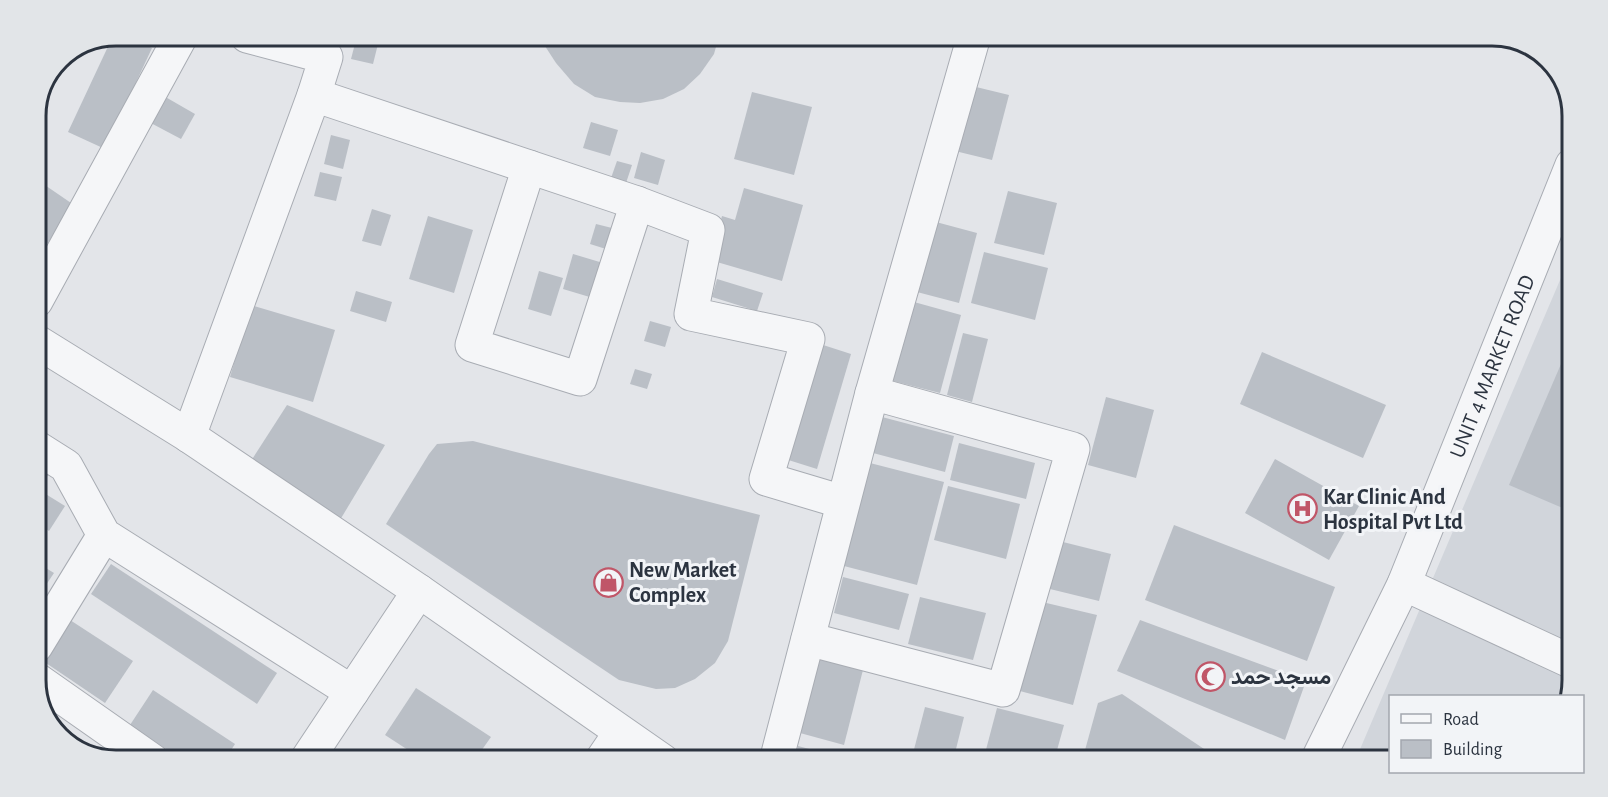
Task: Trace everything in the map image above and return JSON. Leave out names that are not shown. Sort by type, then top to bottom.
[{"type":"street","points":[[47,281],[176,46]]},
{"type":"street","points":[[189,436],[326,57],[285,46]]},
{"type":"street","points":[[779,750],[872,393],[968,46]]},
{"type":"street","points":[[314,95],[637,203],[708,230],[691,314],[807,339],[766,479],[843,502]]},
{"type":"street","points":[[529,167],[472,345],[580,379],[637,203]]},
{"type":"street","name":"UNIT 4 MARKET ROAD","points":[[1322,750],[1404,584],[1561,192]]},
{"type":"street","points":[[47,348],[189,436],[419,591],[646,750]]},
{"type":"street","points":[[808,639],[1003,690],[1073,449],[872,393]]},
{"type":"street","points":[[47,454],[66,466],[104,535],[352,692]]},
{"type":"street","points":[[47,628],[104,535]]},
{"type":"street","points":[[1404,584],[1562,657]]},
{"type":"street","points":[[313,750],[419,591]]},
{"type":"street","points":[[47,687],[137,750]]},
{"type":"street","points":[[608,750],[620,733]]},
{"type":"shaded area","points":[[1561,277],[1562,680],[1560,695],[1389,695],[1389,750],[1360,750]]},
{"type":"building","points":[[148,46],[152,48],[105,149],[68,132],[108,47]]},
{"type":"building","points":[[354,46],[378,46],[373,64],[351,59]]},
{"type":"building","points":[[545,46],[716,46],[714,54],[700,74],[684,89],[663,99],[640,103],[595,97],[574,84]]},
{"type":"building","points":[[972,86],[1009,95],[992,160],[955,151]]},
{"type":"building","points":[[752,92],[812,107],[794,175],[734,159]]},
{"type":"building","points":[[162,95],[195,114],[181,139],[147,121]]},
{"type":"building","points":[[591,122],[618,130],[610,156],[583,148]]},
{"type":"building","points":[[331,135],[350,140],[343,169],[324,164]]},
{"type":"building","points":[[641,152],[665,160],[658,185],[634,178]]},
{"type":"building","points":[[617,161],[632,165],[626,183],[611,178]]},
{"type":"building","points":[[320,172],[342,177],[336,201],[314,196]]},
{"type":"building","points":[[47,187],[74,205],[47,244]]},
{"type":"building","points":[[744,188],[803,205],[782,281],[710,260],[722,216],[735,220]]},
{"type":"building","points":[[1008,191],[1057,203],[1044,255],[994,243]]},
{"type":"building","points":[[372,209],[391,215],[381,246],[362,241]]},
{"type":"building","points":[[428,216],[473,230],[454,293],[409,279]]},
{"type":"building","points":[[936,222],[977,233],[959,303],[917,292]]},
{"type":"building","points":[[596,224],[612,228],[606,249],[590,244]]},
{"type":"building","points":[[984,252],[1048,268],[1035,320],[971,303]]},
{"type":"building","points":[[573,254],[603,263],[593,298],[563,289]]},
{"type":"building","points":[[539,271],[563,278],[551,316],[528,309]]},
{"type":"building","points":[[717,279],[763,293],[757,311],[712,297]]},
{"type":"building","points":[[356,291],[392,302],[386,322],[350,311]]},
{"type":"building","points":[[914,302],[961,315],[940,393],[893,381]]},
{"type":"building","points":[[251,305],[335,330],[313,402],[230,377]]},
{"type":"building","points":[[650,321],[671,327],[665,347],[644,341]]},
{"type":"building","points":[[963,333],[988,339],[972,402],[947,395]]},
{"type":"building","points":[[817,343],[851,354],[817,469],[782,458]]},
{"type":"building","points":[[1262,352],[1386,405],[1363,458],[1240,404]]},
{"type":"building","points":[[1561,363],[1562,508],[1509,485]]},
{"type":"building","points":[[635,369],[652,374],[647,389],[630,384]]},
{"type":"building","points":[[1106,397],[1154,410],[1136,478],[1088,465]]},
{"type":"building","points":[[287,405],[385,445],[340,520],[249,464]]},
{"type":"building","points":[[882,417],[954,436],[945,472],[873,453]]},
{"type":"building","name":"New Market Complex","points":[[473,441],[760,515],[728,641],[715,663],[695,679],[675,688],[656,689],[619,680],[386,524],[437,444]]},
{"type":"building","points":[[959,443],[1035,463],[1026,499],[950,480]]},
{"type":"building","name":"Kar Clinic And Hospital Pvt Ltd","points":[[1275,459],[1359,506],[1329,560],[1245,513]]},
{"type":"building","points":[[870,463],[944,482],[917,585],[844,566]]},
{"type":"building","points":[[948,486],[1020,504],[1006,559],[934,540]]},
{"type":"building","points":[[47,495],[65,506],[49,531],[47,530]]},
{"type":"building","points":[[1174,525],[1335,587],[1307,661],[1145,600]]},
{"type":"building","points":[[1063,542],[1111,554],[1099,601],[1050,589]]},
{"type":"building","points":[[111,564],[277,673],[257,704],[91,594]]},
{"type":"building","points":[[47,569],[54,573],[47,584]]},
{"type":"building","points":[[843,577],[909,594],[899,630],[834,613]]},
{"type":"building","points":[[920,597],[986,613],[973,660],[908,644]]},
{"type":"building","points":[[1038,601],[1097,615],[1073,705],[1016,690]]},
{"type":"building","points":[[70,620],[133,661],[105,703],[47,664],[47,655]]},
{"type":"building","name":"مسجد حمد","points":[[1140,620],[1306,681],[1285,740],[1117,671]]},
{"type":"building","points":[[821,651],[865,662],[844,745],[800,733]]},
{"type":"building","points":[[416,688],[491,737],[482,750],[408,750],[385,735]]},
{"type":"building","points":[[153,690],[235,744],[231,750],[168,750],[130,725]]},
{"type":"building","points":[[1122,694],[1206,750],[1085,750],[1098,703]]},
{"type":"building","points":[[925,707],[964,717],[956,750],[914,750]]},
{"type":"building","points":[[997,708],[1064,725],[1057,750],[986,750]]},
{"type":"building","points":[[798,746],[813,750],[797,750]]},
{"type":"place","name":"Kar Clinic And Hospital Pvt Ltd","points":[[1302,509]]},
{"type":"place","name":"New Market Complex","points":[[608,582]]},
{"type":"place","name":"مسجد حمد","points":[[1210,676]]}]
